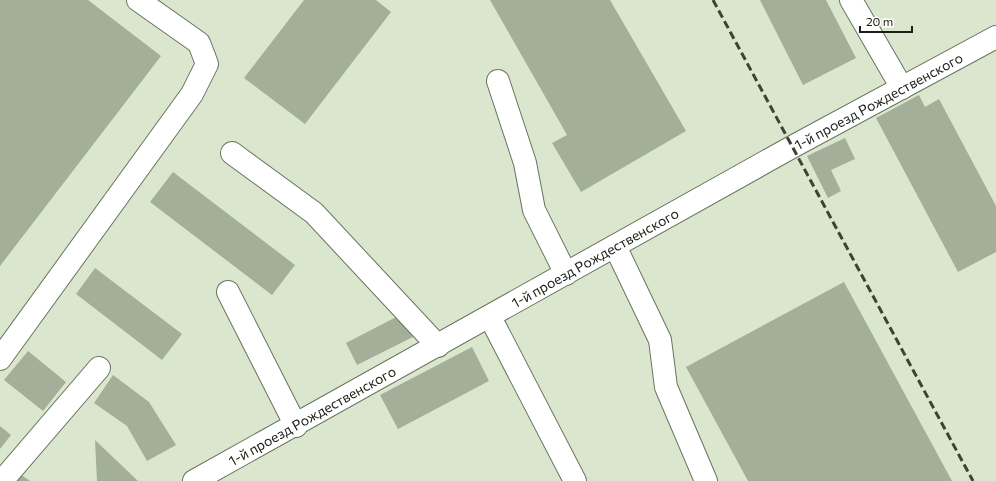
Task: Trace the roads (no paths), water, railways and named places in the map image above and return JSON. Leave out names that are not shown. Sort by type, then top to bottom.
[{"type":"street","points":[[0,359],[192,94],[207,64],[199,43],[138,0]]},
{"type":"street","points":[[851,0],[902,88]]},
{"type":"street","name":"1-й проезд Рождественского","points":[[194,481],[296,426],[615,246],[996,37]]},
{"type":"street","points":[[498,81],[525,164],[534,210],[566,274]]},
{"type":"street","points":[[232,153],[314,213],[438,346]]},
{"type":"street","points":[[615,246],[660,340],[666,386],[706,481]]},
{"type":"street","points":[[228,292],[296,426]]},
{"type":"street","points":[[490,316],[575,481]]},
{"type":"street","points":[[2,481],[99,368]]},
{"type":"railway","points":[[713,0],[973,481]]}]
